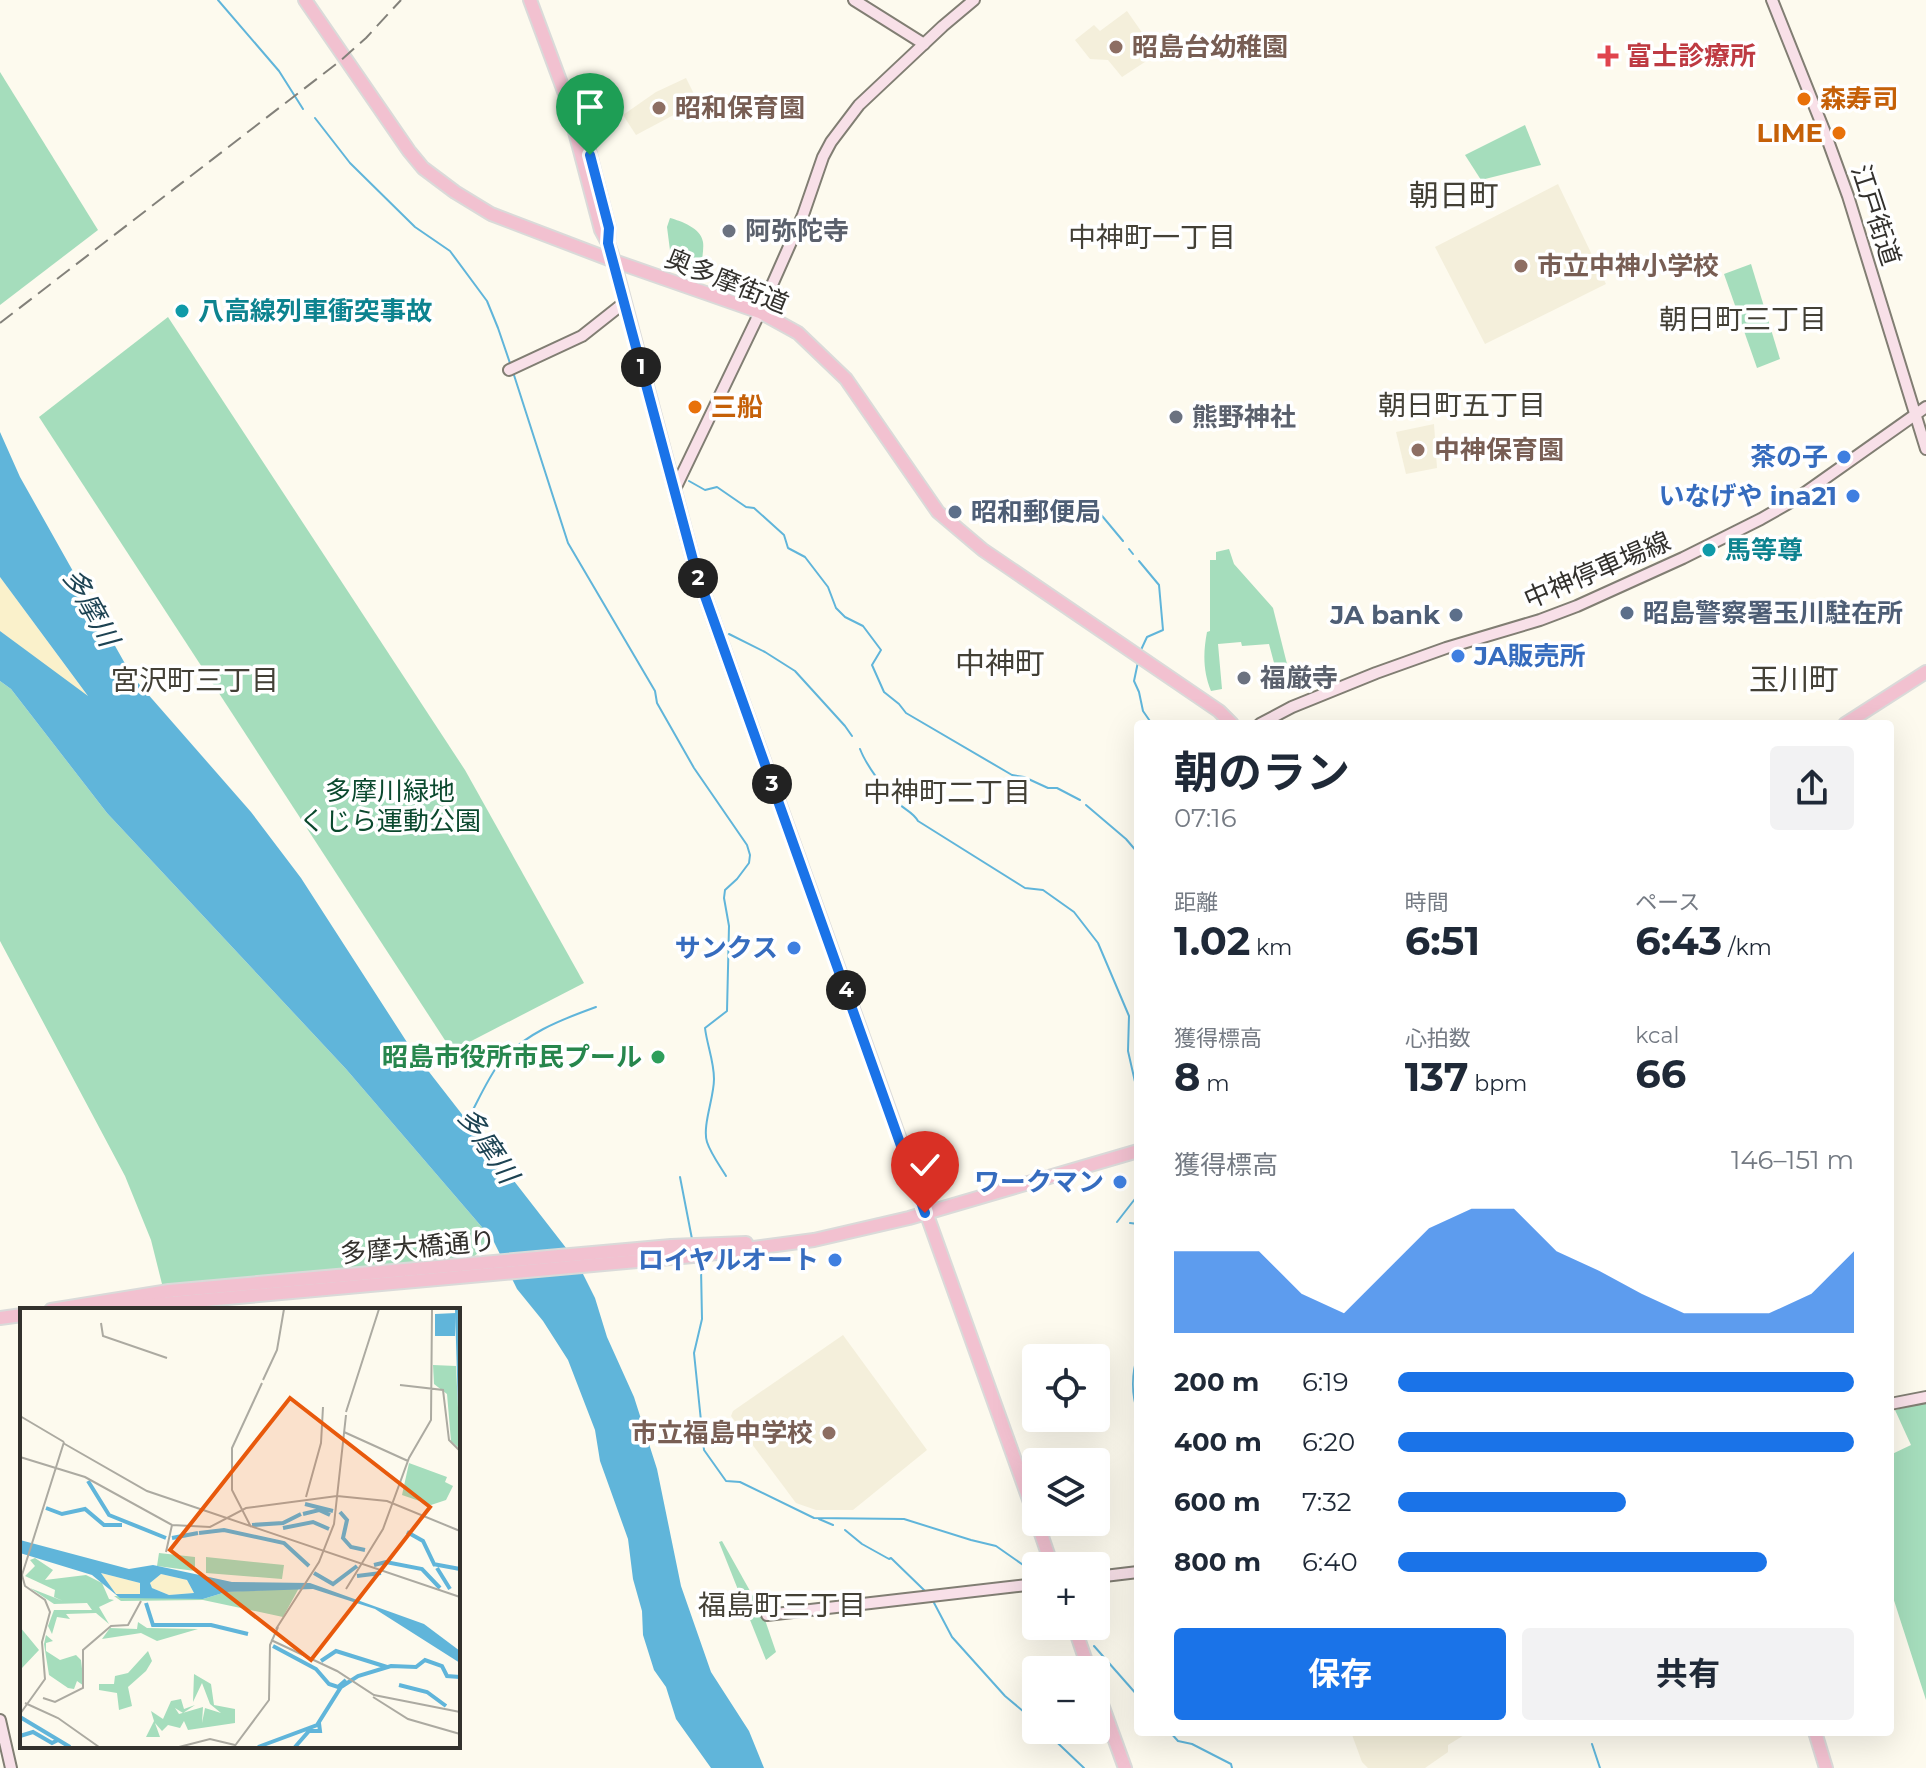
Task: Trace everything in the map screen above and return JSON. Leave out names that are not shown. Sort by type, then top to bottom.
[{"type":"main road","name":"奥多摩街道","points":[[305,0],[423,168],[485,211],[614,261],[760,312],[798,333],[846,379],[938,512],[983,550],[1154,665],[1228,720]]},
{"type":"main road","points":[[530,0],[565,94],[601,230],[614,261],[696,571],[1022,1481]]},
{"type":"main road","points":[[539,0],[576,102],[609,228],[608,243]]},
{"type":"main road","points":[[854,0],[924,44]]},
{"type":"main road","points":[[674,491],[760,312],[831,142],[859,105],[974,0]]},
{"type":"main road","name":"江戸街道","points":[[1772,0],[1848,196],[1926,449]]},
{"type":"main road","points":[[511,368],[582,336],[625,302]]},
{"type":"main road","name":"中神停車場線","points":[[1268,720],[1376,673],[1540,620],[1635,581],[1796,499],[1926,407]]},
{"type":"main road","points":[[1851,720],[1926,672]]},
{"type":"main road","name":"多摩大橋通り","points":[[63,1308],[169,1291],[790,1243],[838,1235],[925,1213],[1134,1152]]},
{"type":"main road","name":"多摩大橋通り","points":[[115,1308],[672,1252]]},
{"type":"main road","points":[[0,1318],[20,1315]]},
{"type":"main road","points":[[1894,1403],[1926,1397]]},
{"type":"main road","points":[[1110,1575],[1134,1572]]},
{"type":"main road","points":[[767,1615],[1022,1586]]},
{"type":"main road","points":[[0,1720],[11,1768]]},
{"type":"main road","points":[[1110,1727],[1125,1768]]},
{"type":"main road","points":[[1816,1736],[1826,1768]]},
{"type":"shaded area","name":"昭島台幼稚園","points":[[1127,11],[1157,54],[1122,77],[1108,60],[1090,59],[1075,40],[1094,25],[1100,31]]},
{"type":"shaded area","name":"昭和保育園","points":[[686,78],[698,102],[636,135],[623,115],[656,92]]},
{"type":"shaded area","name":"市立中神小学校","points":[[1558,184],[1606,284],[1485,344],[1435,247]]},
{"type":"shaded area","name":"中神保育園","points":[[1434,424],[1437,468],[1406,474],[1396,432]]},
{"type":"shaded area","name":"市立福島中学校","points":[[843,1335],[927,1450],[853,1510],[816,1510],[796,1503],[731,1416],[733,1411]]},
{"type":"shaded area","points":[[1352,1736],[1463,1736],[1448,1745],[1448,1752],[1425,1768],[1368,1768],[1362,1762]]},
{"type":"green space","points":[[0,72],[98,230],[0,305]]},
{"type":"green space","points":[[1525,125],[1541,165],[1481,180],[1465,155]]},
{"type":"green space","points":[[670,218],[699,233],[703,244],[702,263],[697,267],[671,258],[667,227]]},
{"type":"green space","points":[[1751,264],[1780,359],[1757,368],[1724,274]]},
{"type":"green space","name":"多摩川緑地 くじら運動公園","points":[[168,317],[465,770],[584,983],[452,1051],[39,417]]},
{"type":"green space","points":[[1229,549],[1234,564],[1273,608],[1289,672],[1277,674],[1269,644],[1218,644],[1222,689],[1211,691],[1204,655],[1207,632],[1210,631],[1210,560],[1216,560],[1216,552]]},
{"type":"green space","points":[[0,681],[11,689],[107,813],[346,1069],[493,1240],[464,1265],[164,1292],[151,1240],[125,1176],[0,941]]},
{"type":"green space","points":[[1926,1403],[1926,1700],[1894,1600],[1894,1453],[1911,1445],[1895,1410]]},
{"type":"green space","points":[[722,1541],[763,1614],[776,1652],[766,1660],[719,1542]]},
{"type":"sand","points":[[0,577],[90,699],[0,631]]},
{"type":"water","name":"多摩川","points":[[0,432],[20,477],[132,676],[251,812],[301,878],[412,1050],[577,1262],[595,1298],[607,1337],[634,1397],[657,1469],[681,1586],[711,1672],[749,1731],[764,1768],[711,1768],[676,1719],[666,1687],[654,1670],[643,1635],[642,1611],[633,1579],[628,1539],[600,1461],[595,1430],[568,1360],[543,1321],[517,1289],[493,1240],[346,1069],[107,813],[11,689],[0,681],[0,631],[88,696],[0,577]]},
{"type":"waterway","points":[[218,0],[279,71],[303,109]]},
{"type":"waterway","points":[[315,118],[350,163],[415,227],[450,251],[487,301],[511,366]]},
{"type":"waterway","points":[[513,372],[568,543],[655,691],[657,703],[694,768],[747,845],[750,855],[749,863],[725,890],[729,926],[727,1011],[705,1028],[714,1079],[706,1135],[711,1151],[726,1176]]},
{"type":"waterway","points":[[689,481],[705,490],[717,487],[746,507],[754,508],[784,535],[788,548],[805,557],[828,587],[836,608],[845,617],[863,626],[881,650],[872,665],[884,692],[906,713],[1012,775],[1048,788],[1057,788],[1080,800]]},
{"type":"waterway","points":[[1093,505],[1123,541]]},
{"type":"waterway","points":[[1129,549],[1133,554]]},
{"type":"waterway","points":[[1139,561],[1159,585],[1163,630],[1147,637],[1140,652]]},
{"type":"waterway","points":[[729,634],[795,671],[852,736]]},
{"type":"waterway","points":[[1138,662],[1134,681],[1143,711],[1149,720]]},
{"type":"waterway","points":[[860,749],[882,785],[918,821],[1025,888],[1043,890],[1074,912],[1098,943],[1129,1016],[1128,1051],[1134,1077]]},
{"type":"waterway","points":[[1086,805],[1134,848]]},
{"type":"waterway","name":"多摩川","points":[[467,1121],[498,1065],[508,1054],[543,1029],[596,1007]]},
{"type":"waterway","points":[[680,1177],[692,1239]]},
{"type":"waterway","points":[[1117,1222],[1134,1200]]},
{"type":"waterway","points":[[1130,1223],[1134,1224]]},
{"type":"waterway","points":[[698,1260],[701,1268],[702,1319],[694,1353],[704,1450],[726,1481],[740,1482],[814,1518],[904,1519],[996,1546],[1022,1564]]},
{"type":"waterway","points":[[1134,1369],[1134,1399]]},
{"type":"waterway","points":[[819,1519],[833,1525]]},
{"type":"waterway","points":[[845,1530],[862,1544],[891,1558],[925,1591]]},
{"type":"waterway","points":[[932,1599],[952,1637],[1005,1696],[1022,1710]]},
{"type":"waterway","points":[[1094,1646],[1134,1691]]},
{"type":"waterway","points":[[1174,1736],[1178,1741],[1192,1744],[1231,1764],[1232,1768]]},
{"type":"waterway","points":[[1059,1744],[1084,1768]]},
{"type":"waterway","points":[[1592,1744],[1600,1768]]},
{"type":"railway","points":[[0,323],[340,61],[401,0]]},
{"type":"place","name":"昭島台幼稚園","points":[[1116,47]]},
{"type":"place","name":"富士診療所","points":[[1608,56]]},
{"type":"place","name":"森寿司","points":[[1804,99]]},
{"type":"place","name":"昭和保育園","points":[[659,108]]},
{"type":"place","name":"LIME","points":[[1839,133]]},
{"type":"place","name":"阿弥陀寺","points":[[729,231]]},
{"type":"place","name":"市立中神小学校","points":[[1521,266]]},
{"type":"place","name":"八高線列車衝突事故","points":[[182,311]]},
{"type":"place","name":"三船","points":[[695,407]]},
{"type":"place","name":"熊野神社","points":[[1176,417]]},
{"type":"place","name":"中神保育園","points":[[1418,450]]},
{"type":"place","name":"茶の子","points":[[1844,457]]},
{"type":"place","name":"いなげや ina21","points":[[1853,496]]},
{"type":"place","name":"昭和郵便局","points":[[955,512]]},
{"type":"place","name":"馬等尊","points":[[1709,550]]},
{"type":"place","name":"昭島警察署玉川駐在所","points":[[1627,613]]},
{"type":"place","name":"JA bank","points":[[1456,615]]},
{"type":"place","name":"JA販売所","points":[[1458,656]]},
{"type":"place","name":"福厳寺","points":[[1244,678]]},
{"type":"place","name":"サンクス","points":[[794,948]]},
{"type":"place","name":"昭島市役所市民プール","points":[[658,1057]]},
{"type":"place","name":"ワークマン","points":[[1120,1182]]},
{"type":"place","name":"ロイヤルオート","points":[[835,1260]]},
{"type":"place","name":"市立福島中学校","points":[[829,1433]]},
{"type":"district","name":"朝日町","points":[[1454,196]]},
{"type":"district","name":"中神町一丁目","points":[[1152,237]]},
{"type":"district","name":"朝日町三丁目","points":[[1743,319]]},
{"type":"district","name":"朝日町五丁目","points":[[1462,405]]},
{"type":"district","name":"中神町","points":[[1000,664]]},
{"type":"district","name":"宮沢町三丁目","points":[[195,680]]},
{"type":"district","name":"玉川町","points":[[1794,680]]},
{"type":"district","name":"中神町二丁目","points":[[947,792]]},
{"type":"district","name":"福島町三丁目","points":[[782,1605]]},
{"type":"route","points":[[590,155],[609,228],[608,243],[696,571],[925,1213]]}]
